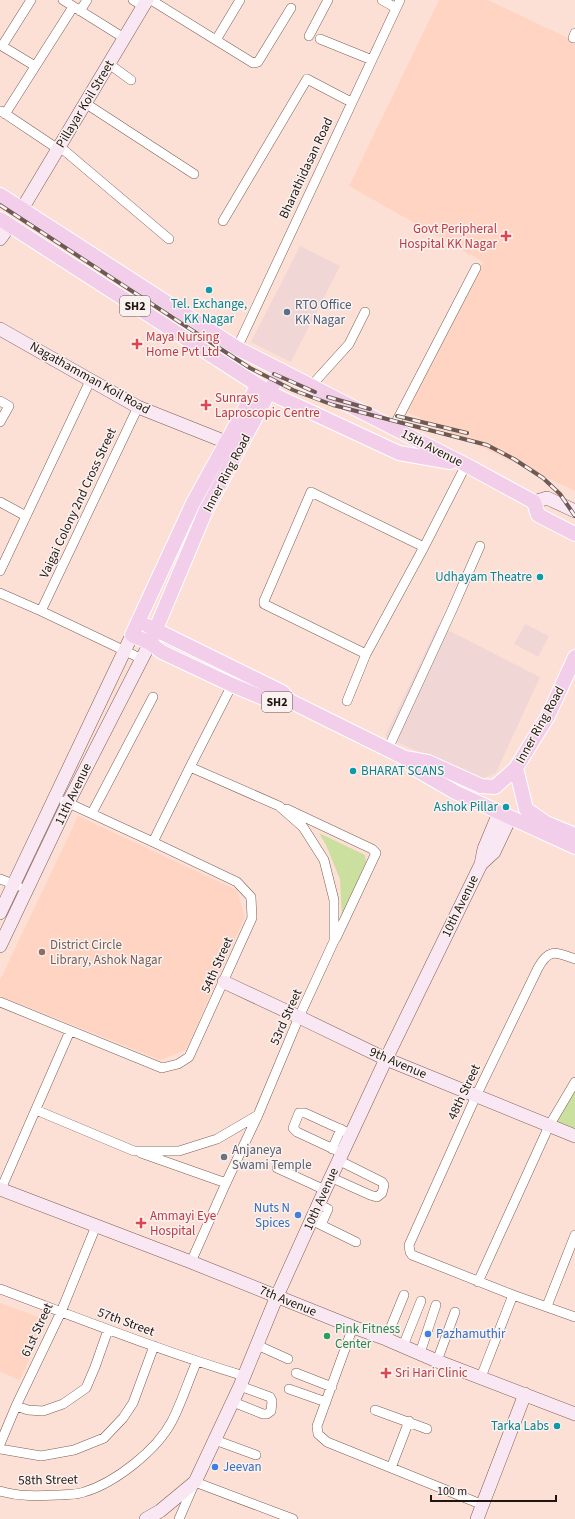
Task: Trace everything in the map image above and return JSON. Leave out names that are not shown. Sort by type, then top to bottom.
[{"type":"main road","name":"SH2","points":[[0,195],[237,348],[281,370]]},
{"type":"main road","name":"SH2","points":[[5,222],[264,389]]},
{"type":"main road","points":[[281,370],[264,389],[399,453],[466,465]]},
{"type":"main road","name":"15th Avenue","points":[[281,370],[466,465],[534,502]]},
{"type":"main road","name":"11th Avenue","points":[[132,635],[193,503],[226,442],[264,389]]},
{"type":"main road","name":"Inner Ring Road","points":[[150,652],[156,629],[206,510],[264,389]]},
{"type":"main road","points":[[534,502],[538,516],[575,534]]},
{"type":"main road","points":[[193,503],[206,510]]},
{"type":"main road","points":[[138,621],[282,692],[290,701]]},
{"type":"main road","name":"Inner Ring Road","points":[[132,635],[150,652],[273,702],[290,701],[387,751],[405,758],[428,762],[482,786],[495,787],[516,768],[548,716],[575,657]]},
{"type":"main road","name":"Inner Ring Road","points":[[405,758],[417,770],[455,792],[504,816]]},
{"type":"main road","points":[[516,768],[526,809],[546,823],[575,836]]},
{"type":"main road","name":"SH2","points":[[504,816],[575,847]]},
{"type":"street","points":[[31,0],[2,46],[35,66]]},
{"type":"street","points":[[63,0],[124,38]]},
{"type":"street","points":[[87,0],[76,9],[2,112],[59,148],[169,239]]},
{"type":"street","points":[[216,40],[240,0]]},
{"type":"street","points":[[308,36],[328,0]]},
{"type":"street","points":[[382,0],[398,4]]},
{"type":"street","points":[[143,1],[216,40],[253,63],[258,62],[291,8]]},
{"type":"street","name":"Pillayar Koil Street","points":[[22,209],[109,64],[143,1]]},
{"type":"street","name":"Bharathidasan Road","points":[[237,348],[398,4]]},
{"type":"street","points":[[320,38],[372,60]]},
{"type":"street","points":[[109,64],[131,80]]},
{"type":"street","points":[[223,221],[306,79],[351,102]]},
{"type":"street","points":[[85,103],[194,174]]},
{"type":"street","points":[[0,240],[5,222]]},
{"type":"street","points":[[393,428],[476,268]]},
{"type":"street","points":[[311,386],[349,344],[365,312]]},
{"type":"street","name":"Nagathamman Koil Road","points":[[0,329],[138,407],[226,442]]},
{"type":"street","points":[[0,571],[90,381]]},
{"type":"street","points":[[0,400],[9,406],[0,422]]},
{"type":"street","name":"Vaigai Colony 2nd Cross Street","points":[[41,611],[138,407]]},
{"type":"street","points":[[347,701],[366,654],[424,547],[466,465]]},
{"type":"street","points":[[366,654],[264,604],[311,492],[424,547]]},
{"type":"street","points":[[534,502],[547,498],[575,511]]},
{"type":"street","points":[[0,502],[26,516]]},
{"type":"street","points":[[387,751],[480,546]]},
{"type":"street","points":[[0,593],[124,651],[150,652]]},
{"type":"street","name":"11th Avenue","points":[[0,912],[132,635]]},
{"type":"street","name":"11th Avenue","points":[[0,946],[68,803],[150,652]]},
{"type":"street","points":[[153,842],[232,685]]},
{"type":"street","points":[[92,814],[153,697]]},
{"type":"street","name":"53rd Street","points":[[190,767],[279,806],[303,827],[324,860],[334,900],[334,941],[258,1115],[191,1262]]},
{"type":"street","name":"54th Street","points":[[0,1002],[162,1068],[178,1064],[190,1057],[252,918],[252,898],[237,882],[55,797]]},
{"type":"street","points":[[279,806],[372,849],[376,853],[334,941]]},
{"type":"street","name":"10th Avenue","points":[[146,1519],[160,1512],[195,1482],[233,1402],[277,1296],[316,1222],[318,1204],[330,1177],[346,1131],[386,1059],[481,864],[494,852],[504,816]]},
{"type":"street","points":[[0,879],[26,890]]},
{"type":"street","name":"48th Street","points":[[478,1282],[412,1255],[409,1245],[476,1096],[544,957],[549,954],[557,953],[575,958]]},
{"type":"street","name":"9th Avenue","points":[[224,982],[386,1059],[575,1136]]},
{"type":"street","points":[[0,1189],[70,1031]]},
{"type":"street","points":[[575,1082],[549,1126],[478,1282],[513,1296],[547,1306],[575,1317]]},
{"type":"street","points":[[36,1110],[134,1151],[226,1183]]},
{"type":"street","points":[[330,1177],[370,1195],[378,1197],[382,1193],[384,1185],[382,1182],[337,1154],[297,1132],[293,1128],[299,1113],[305,1113],[346,1131]]},
{"type":"street","points":[[134,1151],[179,1151],[217,1139],[258,1115]]},
{"type":"street","points":[[277,1168],[324,1190]]},
{"type":"street","name":"7th Avenue","points":[[0,1189],[191,1262],[386,1339],[437,1361],[575,1414]]},
{"type":"street","points":[[316,1222],[356,1242]]},
{"type":"street","name":"61st Street","points":[[0,1444],[16,1406],[61,1312],[96,1226]]},
{"type":"street","points":[[547,1306],[575,1235]]},
{"type":"street","name":"57th Street","points":[[0,1289],[197,1362],[242,1381],[270,1397],[272,1401],[271,1411],[267,1414],[263,1414],[233,1402]]},
{"type":"street","points":[[386,1339],[404,1294]]},
{"type":"street","points":[[481,1377],[513,1296]]},
{"type":"street","points":[[403,1346],[421,1300]]},
{"type":"street","points":[[420,1353],[436,1306]]},
{"type":"street","points":[[437,1361],[455,1312]]},
{"type":"street","points":[[353,1327],[317,1426],[318,1434],[327,1442],[483,1505]]},
{"type":"street","points":[[16,1406],[28,1410],[43,1411],[62,1404],[86,1388],[108,1330]]},
{"type":"street","points":[[257,1345],[288,1359]]},
{"type":"street","points":[[0,1449],[41,1456],[74,1450],[104,1438],[123,1418],[133,1403],[154,1346]]},
{"type":"street","name":"58th Street","points":[[0,1491],[15,1495],[42,1496],[84,1493],[118,1477],[146,1454],[172,1421],[197,1362]]},
{"type":"street","points":[[296,1373],[332,1387]]},
{"type":"street","points":[[290,1389],[326,1402]]},
{"type":"street","points":[[477,1519],[525,1394]]},
{"type":"street","points":[[375,1410],[409,1421],[427,1429]]},
{"type":"street","points":[[391,1468],[409,1421]]},
{"type":"street","points":[[215,1440],[256,1455]]},
{"type":"street","points":[[180,1519],[195,1482],[293,1519]]},
{"type":"shaded area","name":"Govt Peripheral Hospital KK Nagar","points":[[439,0],[488,0],[570,39],[575,30],[575,491],[407,412],[483,262],[349,186]]},
{"type":"shaded area","points":[[300,246],[340,266],[291,362],[251,342]]},
{"type":"shaded area","points":[[525,624],[549,636],[538,657],[514,644]]},
{"type":"shaded area","points":[[438,625],[540,677],[496,773],[484,778],[473,778],[385,736]]},
{"type":"shaded area","points":[[78,816],[237,890],[245,917],[186,1050],[160,1060],[0,996],[0,980]]},
{"type":"shaded area","points":[[0,1303],[47,1320],[20,1380],[0,1372]]},
{"type":"green space","points":[[319,833],[365,855],[366,862],[342,917],[340,879],[326,845]]},
{"type":"green space","points":[[575,1080],[575,1136],[553,1126]]},
{"type":"railway","points":[[0,205],[250,368],[293,390],[333,405],[487,445],[514,459],[543,478],[560,494],[575,516]]},
{"type":"railway","points":[[274,374],[315,392]]},
{"type":"railway","points":[[328,397],[370,409]]},
{"type":"railway","points":[[397,416],[467,433]]},
{"type":"place","name":"Govt Peripheral Hospital KK Nagar","points":[[506,236]]},
{"type":"place","name":"Tel. Exchange, KK Nagar","points":[[209,290]]},
{"type":"place","name":"RTO Office KK Nagar","points":[[287,312]]},
{"type":"place","name":"Maya Nursing Home Pvt Ltd","points":[[137,344]]},
{"type":"place","name":"Sunrays Laproscopic Centre","points":[[206,405]]},
{"type":"place","name":"Udhayam Theatre","points":[[540,577]]},
{"type":"place","name":"BHARAT SCANS","points":[[353,771]]},
{"type":"place","name":"Ashok Pillar","points":[[506,807]]},
{"type":"place","name":"District Circle Library, Ashok Nagar","points":[[42,952]]},
{"type":"place","name":"Anjaneya Swami Temple","points":[[224,1157]]},
{"type":"place","name":"Nuts N Spices","points":[[298,1215]]},
{"type":"place","name":"Ammayi Eye Hospital","points":[[141,1223]]},
{"type":"place","name":"Pazhamuthir","points":[[428,1334]]},
{"type":"place","name":"Pink Fitness Center","points":[[327,1336]]},
{"type":"place","name":"Sri Hari Clinic","points":[[386,1373]]},
{"type":"place","name":"Tarka Labs","points":[[557,1426]]},
{"type":"place","name":"Jeevan","points":[[215,1467]]}]
